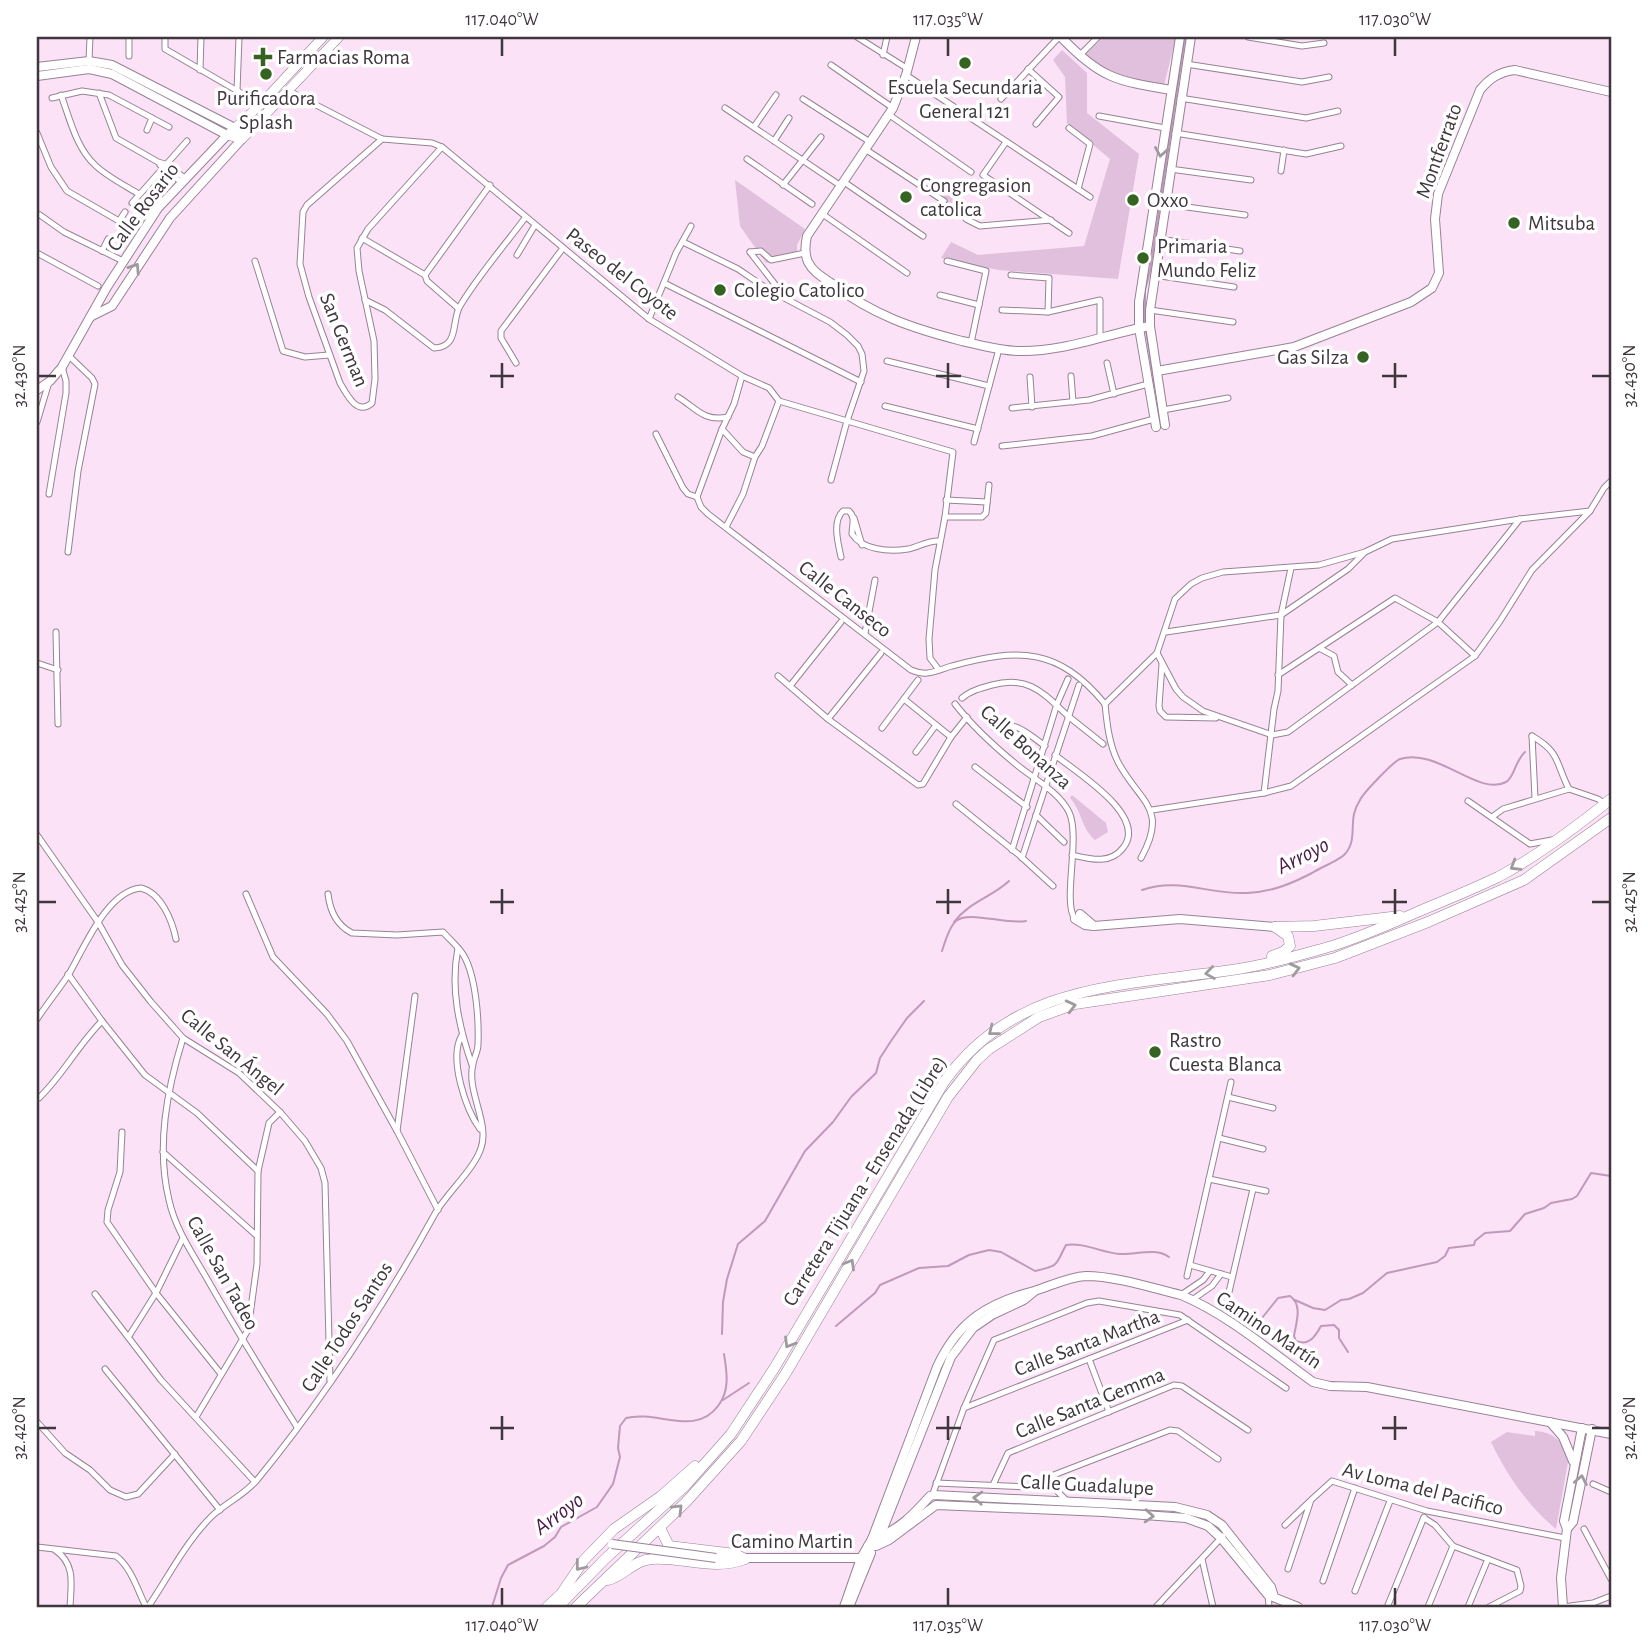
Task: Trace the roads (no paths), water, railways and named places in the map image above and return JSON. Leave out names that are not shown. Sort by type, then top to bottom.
[{"type":"highway","name":"Carretera Tijuana - Ensenada (Libre)","points":[[558,1607],[606,1558],[685,1486],[731,1434],[775,1367],[944,1082],[989,1033],[1023,1012],[1062,997],[1246,967],[1334,945],[1499,876],[1561,837],[1608,801]]},
{"type":"highway","name":"Carretera Tijuana - Ensenada (Libre)","points":[[576,1607],[660,1528],[722,1464],[763,1410],[948,1097],[977,1060],[997,1043],[1039,1017],[1074,1004],[1270,975],[1335,958],[1428,922],[1524,880],[1611,818]]},
{"type":"highway","points":[[1275,927],[1338,924],[1411,915]]},
{"type":"highway","points":[[1246,967],[1288,948],[1291,941],[1288,936],[1275,927]]},
{"type":"highway","points":[[547,1607],[561,1594],[584,1560],[607,1543],[614,1530],[661,1496],[698,1463],[713,1455]]},
{"type":"highway","points":[[660,1528],[669,1546],[734,1553],[745,1559]]},
{"type":"highway","points":[[604,1581],[616,1578],[638,1562],[651,1559],[728,1565],[745,1559]]},
{"type":"main road","points":[[234,128],[261,104],[323,37]]},
{"type":"main road","points":[[227,135],[242,139],[339,37]]},
{"type":"street","points":[[89,61],[90,37]]},
{"type":"street","points":[[129,37],[129,56]]},
{"type":"street","points":[[165,37],[165,49],[261,104]]},
{"type":"street","points":[[200,71],[201,37]]},
{"type":"street","points":[[237,91],[239,37]]},
{"type":"street","points":[[857,37],[1006,142],[1090,197]]},
{"type":"street","points":[[883,55],[887,37]]},
{"type":"street","points":[[916,37],[907,72],[891,111],[807,236],[805,253],[817,274],[865,307],[892,321],[998,351],[1065,348],[1150,326]]},
{"type":"street","points":[[1001,99],[1060,37],[1079,56],[1113,79],[1304,118],[1338,111]]},
{"type":"street","points":[[1079,56],[1098,37]]},
{"type":"street","points":[[1158,424],[1139,328],[1140,286],[1180,37]]},
{"type":"street","points":[[1158,424],[1163,410],[1150,310],[1191,37]]},
{"type":"street","points":[[1248,37],[1301,46],[1324,43]]},
{"type":"street","points":[[37,67],[89,61],[112,65],[234,128],[242,139]]},
{"type":"street","points":[[1186,64],[1302,82],[1329,77]]},
{"type":"street","points":[[831,65],[971,172]]},
{"type":"street","points":[[37,76],[89,69],[112,74],[227,135]]},
{"type":"street","points":[[1028,69],[1059,95],[1036,124]]},
{"type":"street","name":"Montferrato","points":[[1157,371],[1294,347],[1411,302],[1432,288],[1439,273],[1435,219],[1438,194],[1480,90],[1494,76],[1515,70],[1611,92]]},
{"type":"street","points":[[52,98],[82,91],[108,95],[169,127]]},
{"type":"street","name":"Paseo del Coyote","points":[[289,91],[382,139],[432,143],[442,147],[649,319],[742,376],[769,388],[779,401],[953,452],[946,500]]},
{"type":"street","points":[[99,93],[116,138],[162,164],[183,180]]},
{"type":"street","points":[[61,95],[86,156],[139,194]]},
{"type":"street","points":[[754,127],[776,95]]},
{"type":"street","points":[[803,99],[944,201]]},
{"type":"street","points":[[725,108],[803,161],[923,236]]},
{"type":"street","points":[[1099,116],[1165,128]]},
{"type":"street","points":[[147,130],[152,118]]},
{"type":"street","points":[[774,141],[789,118]]},
{"type":"street","name":"Calle Rosario","points":[[37,390],[50,381],[62,367],[123,261],[158,208],[234,128]]},
{"type":"street","points":[[1069,128],[1090,144],[1078,189]]},
{"type":"street","points":[[1175,132],[1310,154],[1341,146]]},
{"type":"street","points":[[37,133],[51,167],[67,191],[120,221]]},
{"type":"street","points":[[783,185],[821,138]]},
{"type":"street","name":"Calle Rosario","points":[[90,317],[111,306],[170,218],[242,139]]},
{"type":"street","name":"San German","points":[[362,239],[356,256],[374,349],[374,397],[371,405],[360,407],[348,398],[328,355],[300,264],[304,208],[382,139]]},
{"type":"street","points":[[132,204],[162,164],[187,141]]},
{"type":"street","points":[[1006,142],[983,175],[1069,233]]},
{"type":"street","points":[[442,147],[362,239],[425,275],[427,281],[458,308]]},
{"type":"street","points":[[1282,171],[1284,150]]},
{"type":"street","points":[[747,159],[812,204]]},
{"type":"street","points":[[1170,169],[1251,180]]},
{"type":"street","points":[[425,275],[490,185]]},
{"type":"street","points":[[1166,204],[1245,215]]},
{"type":"street","points":[[115,228],[125,212]]},
{"type":"street","points":[[821,213],[907,273]]},
{"type":"street","points":[[40,215],[64,232],[123,261]]},
{"type":"street","points":[[365,300],[385,310],[434,348],[442,348],[450,342],[456,331],[458,308],[525,218]]},
{"type":"street","points":[[966,219],[981,226],[1051,220]]},
{"type":"street","points":[[517,255],[535,225]]},
{"type":"street","points":[[649,319],[676,253],[691,226]]},
{"type":"street","points":[[102,251],[108,239]]},
{"type":"street","points":[[1159,239],[1240,251]]},
{"type":"street","points":[[683,242],[745,273],[830,323],[858,346],[863,361],[861,382],[831,480]]},
{"type":"street","points":[[516,363],[501,338],[501,331],[563,248]]},
{"type":"street","points":[[786,299],[750,251],[761,251],[771,260],[805,253]]},
{"type":"street","points":[[37,253],[98,286]]},
{"type":"street","points":[[255,261],[283,351],[305,357],[328,355]]},
{"type":"street","points":[[947,261],[986,271],[971,343]]},
{"type":"street","points":[[1011,275],[1049,278],[1048,312]]},
{"type":"street","points":[[1154,275],[1234,287]]},
{"type":"street","points":[[664,283],[861,382]]},
{"type":"street","points":[[940,295],[979,305]]},
{"type":"street","points":[[1002,310],[1048,312],[1101,300],[1100,337]]},
{"type":"street","points":[[1150,310],[1233,322]]},
{"type":"street","points":[[974,442],[998,351]]},
{"type":"street","points":[[68,552],[84,430],[95,384],[69,356]]},
{"type":"street","points":[[887,361],[989,386]]},
{"type":"street","points":[[1107,363],[1114,394]]},
{"type":"street","points":[[50,494],[66,393],[62,367]]},
{"type":"street","points":[[697,497],[734,404],[742,376]]},
{"type":"street","points":[[1070,376],[1073,402]]},
{"type":"street","points":[[1030,377],[1032,407]]},
{"type":"street","points":[[37,422],[50,381]]},
{"type":"street","points":[[1013,408],[1073,402],[1148,384]]},
{"type":"street","points":[[678,397],[706,418],[728,416]]},
{"type":"street","points":[[1163,410],[1228,398]]},
{"type":"street","points":[[726,527],[743,494],[755,457],[762,446],[779,401]]},
{"type":"street","points":[[885,406],[978,429]]},
{"type":"street","points":[[1002,446],[1091,436],[1158,424]]},
{"type":"street","points":[[722,429],[743,452],[755,457]]},
{"type":"street","name":"Calle Canseco","points":[[656,434],[683,488],[688,494],[697,497],[701,507],[911,670],[926,675],[995,655],[1037,657],[1075,673],[1105,704]]},
{"type":"street","points":[[1152,810],[1264,793],[1291,786],[1475,656],[1532,570],[1590,511],[1611,481]]},
{"type":"street","points":[[945,517],[982,517],[986,513],[989,485]]},
{"type":"street","points":[[939,670],[930,658],[929,649],[946,500],[987,502]]},
{"type":"street","points":[[841,557],[837,540],[838,518],[844,511],[849,511],[854,518],[852,534],[862,545],[872,548],[907,549],[940,541]]},
{"type":"street","points":[[1141,858],[1151,841],[1152,810],[1128,778],[1112,749],[1105,704],[1157,653],[1175,599],[1191,584],[1223,572],[1337,562],[1392,539],[1590,511]]},
{"type":"street","points":[[1157,653],[1183,697],[1203,711],[1272,735],[1288,732],[1438,622],[1520,519]]},
{"type":"street","points":[[1166,632],[1281,615],[1348,569],[1365,552]]},
{"type":"street","points":[[1264,793],[1278,676],[1281,615],[1292,568]]},
{"type":"street","points":[[865,633],[874,580]]},
{"type":"street","points":[[1278,676],[1395,598],[1438,622],[1475,656]]},
{"type":"street","points":[[790,686],[841,622]]},
{"type":"street","points":[[56,632],[58,724]]},
{"type":"street","points":[[1319,648],[1334,656],[1339,672],[1352,685]]},
{"type":"street","points":[[828,719],[881,653]]},
{"type":"street","points":[[1162,661],[1159,706],[1166,717],[1220,718]]},
{"type":"street","points":[[37,663],[58,670]]},
{"type":"street","points":[[778,676],[828,719],[916,785],[923,784],[951,737],[967,717]]},
{"type":"street","points":[[1012,850],[1057,704],[1068,679]]},
{"type":"street","points":[[882,728],[918,680]]},
{"type":"street","points":[[962,698],[987,686],[1017,682],[1044,692],[1103,744]]},
{"type":"street","points":[[1020,856],[1079,685]]},
{"type":"street","points":[[904,699],[951,737]]},
{"type":"street","name":"Calle Bonanza","points":[[955,704],[989,741],[1063,802],[1073,827],[1071,901],[1077,916],[1094,926],[1180,919],[1275,927]]},
{"type":"street","points":[[994,727],[1014,724],[1045,746]]},
{"type":"street","points":[[916,752],[936,725]]},
{"type":"street","points":[[1535,798],[1532,737],[1548,746],[1557,757],[1569,789]]},
{"type":"street","points":[[1055,755],[1115,804],[1127,822],[1129,831],[1124,847],[1111,857],[1093,860],[1072,855]]},
{"type":"street","points":[[975,766],[1024,805]]},
{"type":"street","points":[[1492,817],[1503,809],[1569,789],[1608,801]]},
{"type":"street","points":[[1468,801],[1530,844],[1561,837]]},
{"type":"street","points":[[956,804],[1053,886]]},
{"type":"street","points":[[1036,815],[1064,842]]},
{"type":"street","name":"Calle San Ángel","points":[[37,835],[98,922],[122,965],[183,1038],[239,1073],[280,1112],[305,1142],[321,1168],[325,1184],[330,1381]]},
{"type":"street","points":[[37,1019],[68,974],[98,922],[130,891],[141,888],[152,893],[171,921],[176,939]]},
{"type":"street","points":[[246,894],[273,957],[327,1014],[343,1035],[438,1210]]},
{"type":"street","points":[[328,894],[334,915],[345,929],[352,933],[397,935],[443,932],[458,948],[471,971],[475,999],[478,1046],[472,1065]]},
{"type":"street","points":[[458,948],[454,979],[462,1035],[472,1065],[474,1096],[482,1132]]},
{"type":"street","points":[[68,974],[145,1075],[197,1113],[258,1171]]},
{"type":"street","points":[[397,1131],[415,996]]},
{"type":"street","points":[[38,1098],[54,1083],[85,1038],[102,1021]]},
{"type":"street","points":[[462,1035],[457,1048],[465,1102],[482,1132]]},
{"type":"street","name":"Calle San Tadeo","points":[[183,1038],[164,1118],[163,1152],[169,1201],[183,1237],[242,1340],[297,1427]]},
{"type":"street","points":[[1187,1276],[1231,1082]]},
{"type":"street","points":[[1228,1097],[1273,1108]]},
{"type":"street","points":[[196,1417],[248,1329],[255,1287],[258,1171],[270,1123],[280,1112]]},
{"type":"street","points":[[122,1132],[120,1172],[107,1222],[156,1293],[220,1374]]},
{"type":"street","name":"Calle Todos Santos","points":[[147,1607],[201,1528],[255,1482],[330,1381],[380,1307],[447,1195],[476,1159],[481,1148],[482,1132]]},
{"type":"street","points":[[1219,1138],[1263,1149]]},
{"type":"street","points":[[163,1152],[257,1236]]},
{"type":"street","points":[[1209,1179],[1266,1191]]},
{"type":"street","points":[[1229,1292],[1252,1188]]},
{"type":"street","points":[[129,1336],[156,1293],[183,1237]]},
{"type":"street","points":[[1190,1265],[1232,1277]]},
{"type":"street","points":[[1181,1295],[1203,1280],[1210,1270]]},
{"type":"street","points":[[1192,1300],[1212,1286],[1220,1274]]},
{"type":"street","name":"Camino Martín","points":[[847,1607],[865,1558],[874,1542],[937,1367],[951,1342],[978,1314],[1021,1293],[1085,1276],[1181,1295],[1192,1300],[1321,1385],[1367,1387],[1611,1434]]},
{"type":"street","points":[[95,1294],[161,1380],[255,1482]]},
{"type":"street","points":[[874,1542],[909,1519],[932,1496],[964,1408],[994,1340],[1092,1301],[1174,1313],[1188,1320]]},
{"type":"street","name":"Calle Santa Martha","points":[[964,1408],[1188,1320],[1286,1388]]},
{"type":"street","points":[[1088,1359],[1109,1412]]},
{"type":"street","points":[[105,1369],[220,1510]]},
{"type":"street","name":"Calle Santa Gemma","points":[[993,1485],[1008,1453],[1178,1385],[1248,1430]]},
{"type":"street","points":[[1550,1422],[1563,1437],[1574,1464]]},
{"type":"street","points":[[37,1423],[65,1453],[90,1469],[117,1495],[126,1497],[138,1494],[175,1454]]},
{"type":"street","points":[[1582,1428],[1564,1521],[1566,1533],[1561,1578],[1563,1607],[1585,1606],[1611,1596]]},
{"type":"street","points":[[1566,1533],[1573,1522],[1592,1429]]},
{"type":"street","points":[[1032,1487],[1051,1476],[1170,1430],[1178,1431],[1218,1458]]},
{"type":"street","name":"Av Loma del Pacifico","points":[[1311,1500],[1332,1481],[1427,1511],[1566,1533]]},
{"type":"street","points":[[936,1483],[1054,1488],[1067,1502]]},
{"type":"street","points":[[1593,1483],[1610,1493]]},
{"type":"street","points":[[1323,1581],[1355,1488]]},
{"type":"street","points":[[874,1542],[896,1535],[934,1506],[932,1496]]},
{"type":"street","name":"Calle Guadalupe","points":[[932,1496],[1175,1507],[1207,1515],[1271,1593],[1298,1607]]},
{"type":"street","points":[[1285,1525],[1311,1500]]},
{"type":"street","points":[[1288,1569],[1311,1500]]},
{"type":"street","points":[[1355,1591],[1390,1501]]},
{"type":"street","name":"Calle Guadalupe","points":[[934,1506],[1172,1517],[1197,1522],[1225,1535]]},
{"type":"street","points":[[1172,1517],[1175,1507]]},
{"type":"street","points":[[1388,1605],[1427,1511]]},
{"type":"street","points":[[1424,1518],[1435,1525],[1453,1546],[1517,1570],[1521,1586],[1519,1592],[1489,1607]]},
{"type":"street","points":[[1584,1529],[1611,1579]]},
{"type":"street","points":[[1156,1607],[1225,1535]]},
{"type":"street","name":"Camino Martin","points":[[607,1543],[716,1558],[865,1558]]},
{"type":"street","points":[[1428,1607],[1453,1546]]},
{"type":"street","points":[[37,1547],[116,1556],[130,1573],[147,1607]]},
{"type":"street","points":[[53,1549],[66,1558],[70,1565],[69,1607]]},
{"type":"street","points":[[1202,1559],[1213,1607]]},
{"type":"street","points":[[1468,1607],[1488,1559]]},
{"type":"street","points":[[1269,1607],[1271,1593]]},
{"type":"waterway","points":[[1145,325],[1145,290],[1185,37]]},
{"type":"waterway","points":[[1146,331],[1155,387]]},
{"type":"waterway","name":"Arroyo","points":[[1142,890],[1168,885],[1247,893],[1281,887],[1344,855],[1352,840],[1354,814],[1359,801],[1379,777],[1400,759],[1414,757],[1428,760],[1483,783],[1495,785],[1509,780],[1525,752]]},
{"type":"waterway","points":[[954,922],[967,909],[1009,881]]},
{"type":"waterway","name":"Arroyo","points":[[942,951],[951,927],[962,918],[1026,921]]},
{"type":"waterway","name":"Arroyo","points":[[722,1334],[727,1279],[738,1244],[765,1221],[805,1151],[833,1122],[851,1097],[876,1073],[880,1058],[891,1041],[907,1018],[924,1001]]},
{"type":"waterway","points":[[1295,1300],[1325,1310],[1341,1300],[1363,1293],[1387,1273],[1437,1262],[1445,1256],[1449,1248],[1474,1245],[1485,1233],[1510,1231],[1525,1214],[1577,1196],[1591,1173],[1611,1176]]},
{"type":"waterway","points":[[836,1326],[875,1293],[880,1285],[919,1268],[948,1266],[969,1255],[989,1250],[1001,1252],[1035,1271],[1056,1263],[1066,1245],[1079,1245],[1120,1254],[1158,1252],[1169,1257]]},
{"type":"waterway","points":[[1252,1320],[1262,1318],[1278,1298],[1290,1296],[1298,1309],[1294,1336],[1296,1341],[1308,1341],[1321,1326],[1334,1325],[1339,1330],[1339,1338],[1348,1352]]},
{"type":"waterway","name":"Arroyo","points":[[492,1607],[508,1565],[544,1546],[555,1537],[561,1527],[597,1507],[613,1484],[620,1457],[620,1426],[626,1418],[638,1416],[675,1421],[698,1420],[709,1415],[718,1406],[726,1388],[724,1354]]},
{"type":"waterway","points":[[723,1400],[749,1383]]},
{"type":"place","name":"Farmacias Roma","points":[[263,57]]},
{"type":"place","name":"Escuela Secundaria General 121","points":[[965,63]]},
{"type":"place","name":"Purificadora Splash","points":[[266,74]]},
{"type":"place","name":"Congregasion catolica","points":[[906,197]]},
{"type":"place","name":"Oxxo","points":[[1133,200]]},
{"type":"place","name":"Mitsuba","points":[[1514,223]]},
{"type":"place","name":"Primaria Mundo Feliz","points":[[1143,258]]},
{"type":"place","name":"Colegio Catolico","points":[[720,290]]},
{"type":"place","name":"Gas Silza","points":[[1363,357]]},
{"type":"place","name":"Rastro Cuesta Blanca","points":[[1155,1052]]}]
